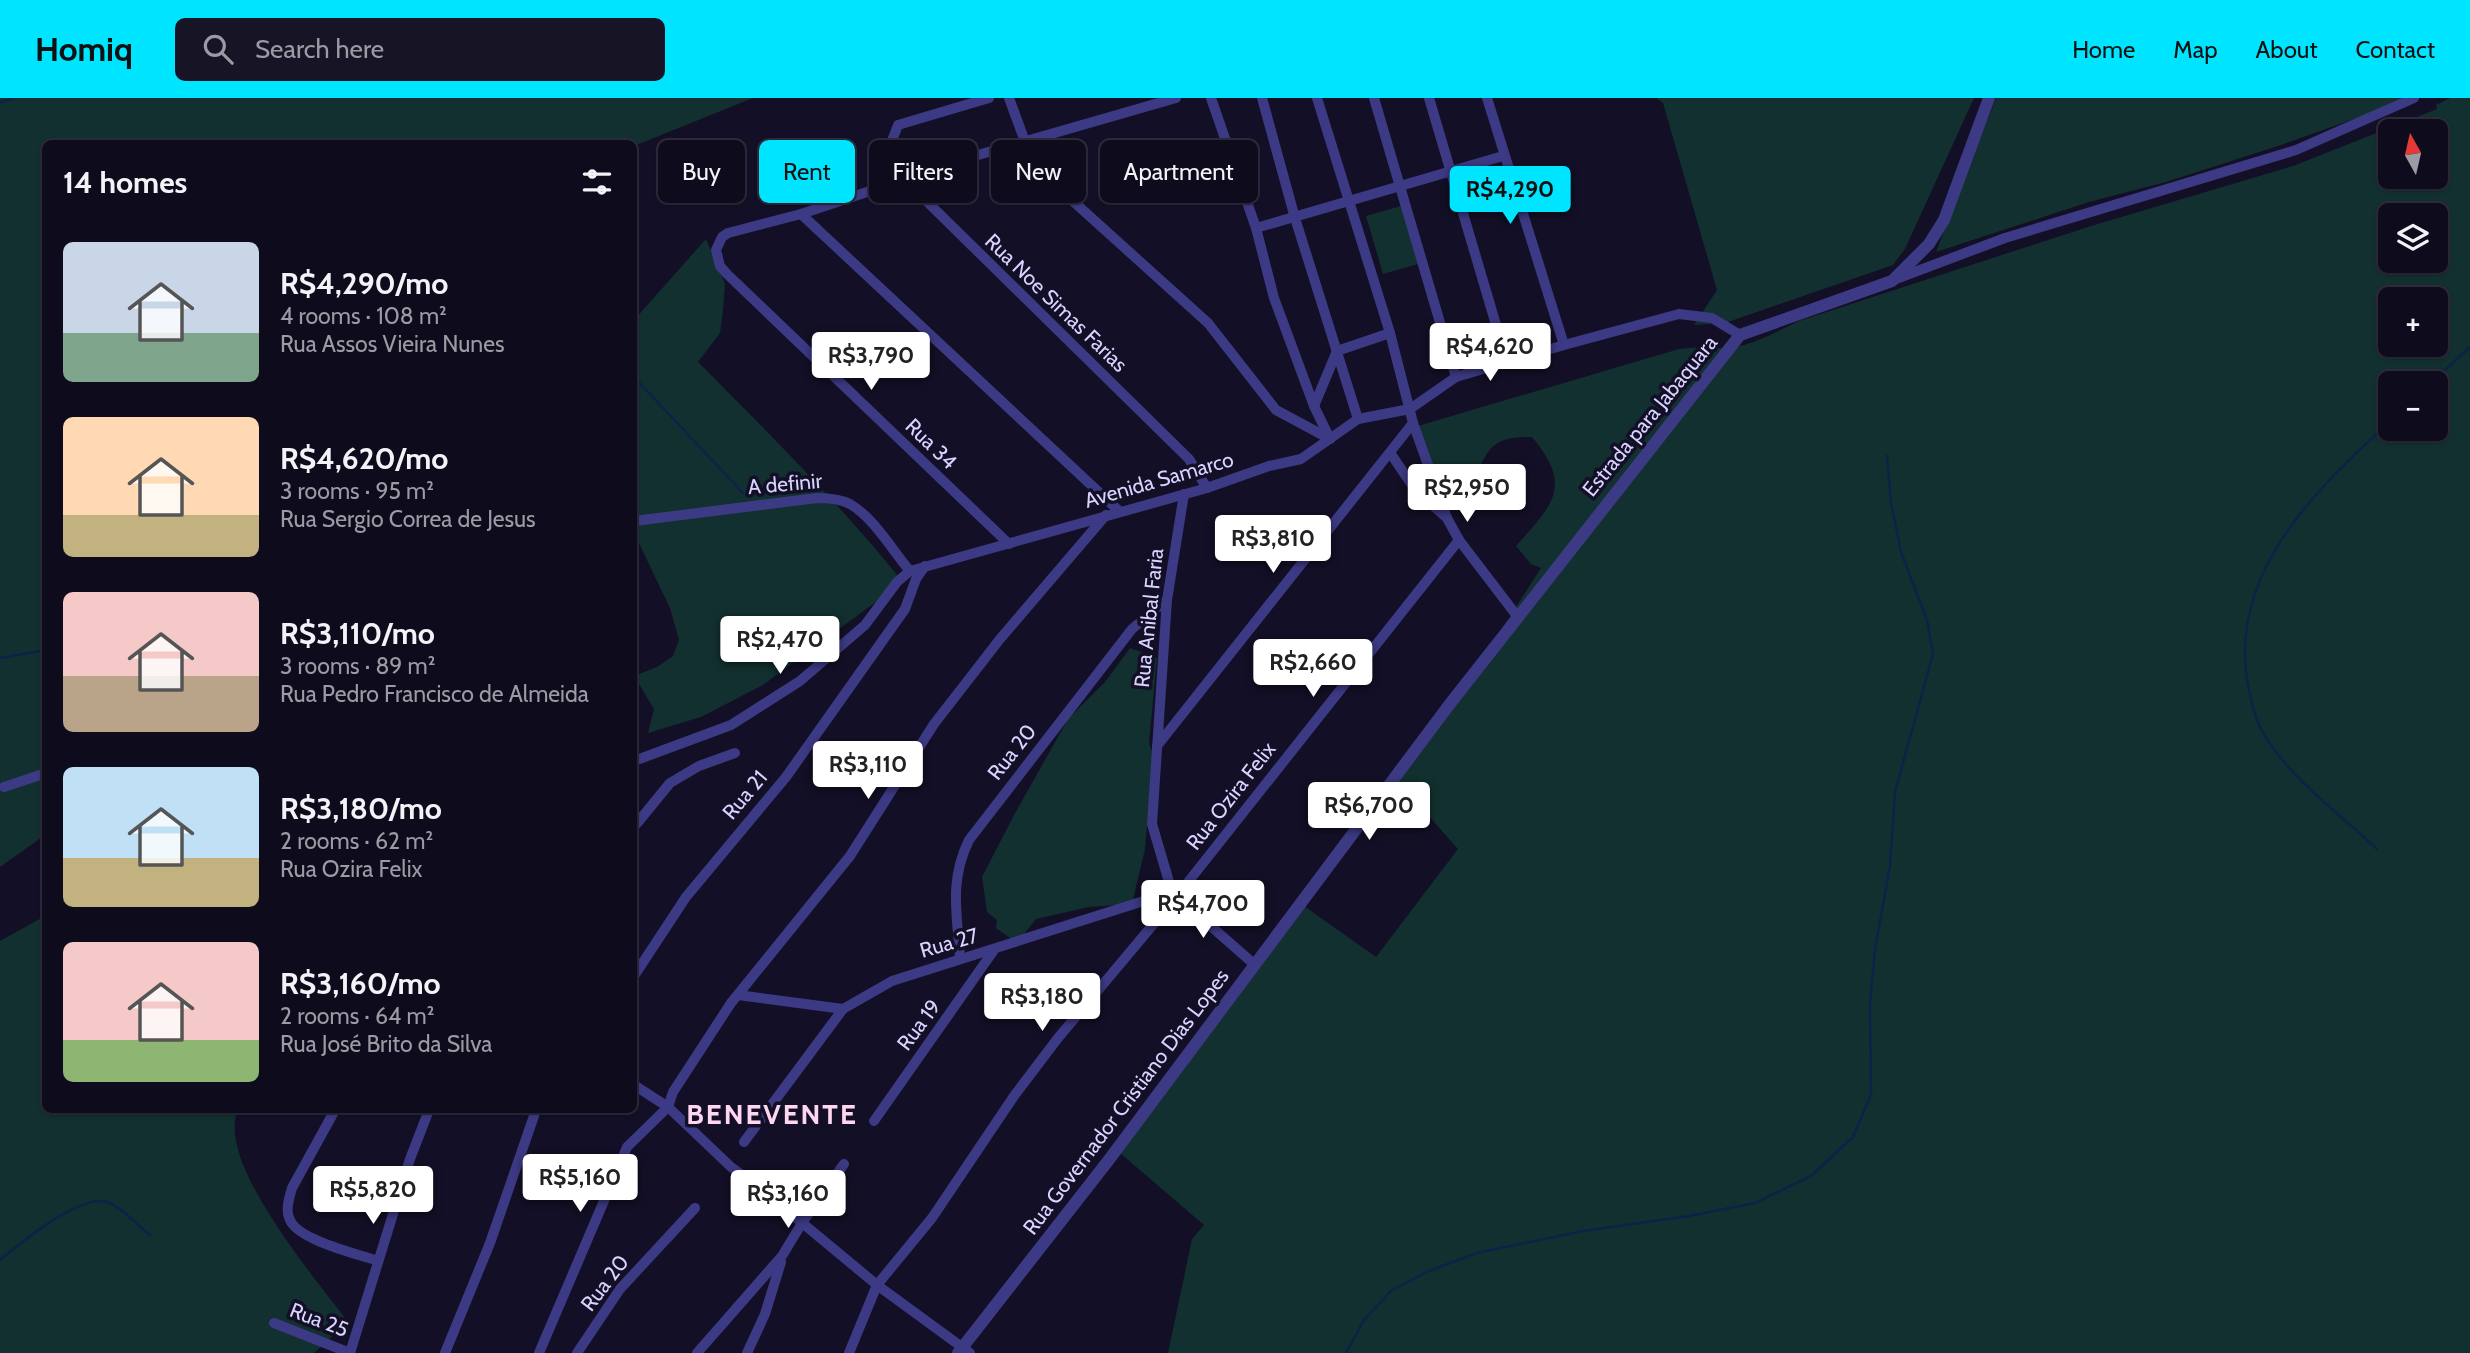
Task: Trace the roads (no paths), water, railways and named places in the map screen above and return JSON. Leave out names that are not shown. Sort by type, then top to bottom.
[{"type":"street","name":"Rua Noe Simas Farias","points":[[894,140],[898,125],[989,98]]},
{"type":"street","points":[[1009,98],[1022,140]]},
{"type":"street","points":[[1030,140],[1177,98]]},
{"type":"street","points":[[1211,98],[1256,228],[1274,298],[1314,406],[1330,439]]},
{"type":"street","points":[[1262,98],[1295,218],[1358,419]]},
{"type":"street","points":[[1317,98],[1390,333],[1413,423],[1447,518],[1459,540],[1517,616]]},
{"type":"street","points":[[1374,98],[1457,377]]},
{"type":"street","points":[[1429,98],[1507,362]]},
{"type":"street","points":[[1487,98],[1563,345]]},
{"type":"street","name":"Estrada para Jabaquara","points":[[1449,705],[1740,335],[1892,281],[1929,244],[1944,220],[1989,98]]},
{"type":"street","points":[[1892,281],[2005,238],[2296,150],[2414,98]]},
{"type":"street","points":[[1256,228],[1451,174],[1503,156]]},
{"type":"street","points":[[869,192],[801,214],[1118,511]]},
{"type":"street","name":"Rua Noe Simas Farias","points":[[928,203],[1189,460],[1207,488]]},
{"type":"street","points":[[1076,203],[1208,323],[1276,410],[1330,439]]},
{"type":"street","name":"Rua 34","points":[[801,214],[728,233],[722,237],[716,250],[720,266],[1009,544]]},
{"type":"street","points":[[1410,409],[1457,377],[1679,314],[1712,317],[1740,335]]},
{"type":"street","points":[[1314,406],[1337,351],[1390,333]]},
{"type":"street","name":"Avenida Samarco","points":[[910,571],[1301,459],[1358,419],[1410,409]]},
{"type":"street","points":[[1157,746],[1413,423]]},
{"type":"street","points":[[1391,454],[1416,491],[1447,518]]},
{"type":"street","name":"Rua Anibal Faria","points":[[1174,894],[1152,824],[1167,600],[1184,494]]},
{"type":"street","name":"A definir","points":[[637,521],[817,498],[836,499],[849,504],[862,514],[910,571]]},
{"type":"street","points":[[539,1353],[627,1147],[668,1107],[673,1091],[738,995],[850,856],[934,724],[1000,639],[1106,514]]},
{"type":"street","name":"Rua Ozira Felix","points":[[849,1353],[877,1285],[932,1218],[1014,1096],[1459,540]]},
{"type":"street","name":"Rua 21","points":[[637,971],[686,897],[786,777],[875,652],[905,609],[916,579],[925,566]]},
{"type":"street","points":[[637,760],[731,724],[800,681],[865,625],[897,582],[910,571]]},
{"type":"street","name":"Rua 20","points":[[960,958],[955,877],[958,862],[969,840],[1132,629],[1167,600]]},
{"type":"street","name":"Rua Governador Cristiano Dias Lopes","points":[[963,1351],[1449,705]]},
{"type":"street","points":[[637,823],[670,783],[699,766],[735,753]]},
{"type":"street","points":[[4,787],[42,774]]},
{"type":"street","points":[[1174,894],[1255,965]]},
{"type":"street","name":"Rua 27","points":[[843,1009],[892,981],[1174,894]]},
{"type":"street","name":"Rua 19","points":[[874,1121],[994,950]]},
{"type":"street","points":[[738,995],[843,1009],[744,1142]]},
{"type":"street","points":[[637,1087],[668,1107],[731,1167],[963,1351]]},
{"type":"street","points":[[333,1113],[292,1188],[288,1202],[289,1219],[298,1230],[310,1237],[378,1261]]},
{"type":"street","points":[[350,1353],[428,1113]]},
{"type":"street","points":[[445,1353],[485,1255],[535,1113]]},
{"type":"street","points":[[697,1353],[782,1256],[844,1164]]},
{"type":"street","name":"Rua 20","points":[[577,1353],[620,1289],[695,1208]]},
{"type":"street","points":[[747,1353],[765,1314],[782,1256]]},
{"type":"street","name":"Rua 25","points":[[274,1324],[350,1353]]},
{"type":"waterway","points":[[0,102],[15,98]]},
{"type":"waterway","points":[[2444,371],[2470,347]]},
{"type":"waterway","points":[[637,380],[743,493]]},
{"type":"waterway","points":[[2377,849],[2300,779],[2262,731],[2248,686],[2245,640],[2252,603],[2266,568],[2285,535],[2334,475],[2378,433]]},
{"type":"waterway","points":[[1346,1353],[1364,1320],[1392,1290],[1429,1271],[1477,1253],[1583,1231],[1689,1216],[1755,1203],[1811,1176],[1853,1137],[1871,1095],[1870,1004],[1875,949],[1890,866],[1895,792],[1933,654],[1927,620],[1901,552],[1891,502],[1887,456]]},
{"type":"waterway","points":[[0,658],[42,651]]},
{"type":"waterway","points":[[0,1260],[67,1212],[95,1201],[113,1204],[150,1235]]},
{"type":"district","name":"BENEVENTE","points":[[772,1114]]}]
